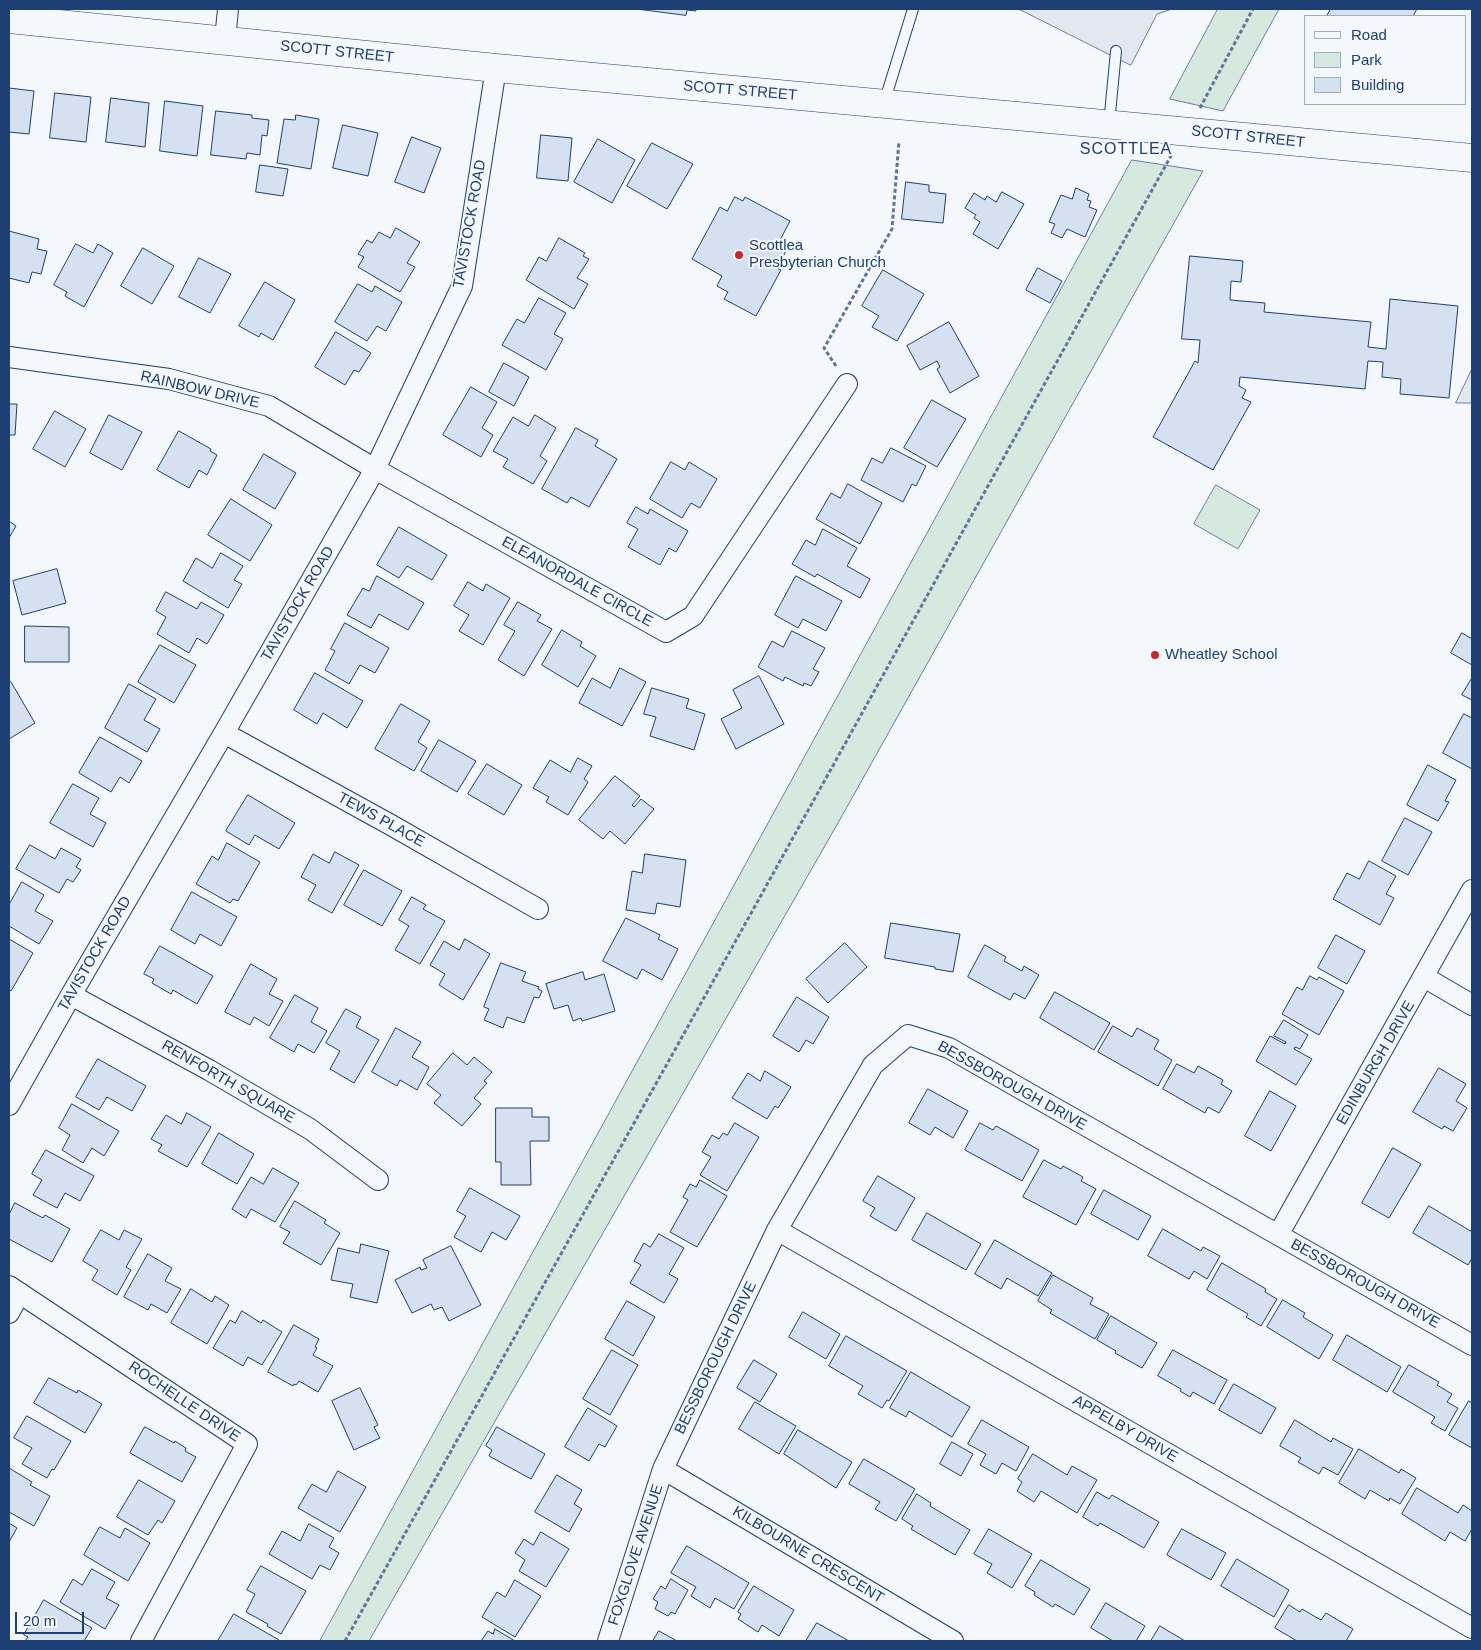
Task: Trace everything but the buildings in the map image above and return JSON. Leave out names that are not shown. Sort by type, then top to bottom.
[{"type":"main road","name":"SCOTT STREET","points":[[9,18],[496,68],[1472,158]]},
{"type":"street","points":[[226,40],[228,9]]},
{"type":"street","name":"TAVISTOCK ROAD","points":[[9,1105],[375,469],[462,286],[496,68]]},
{"type":"street","name":"RAINBOW DRIVE","points":[[9,356],[169,379],[269,406],[375,469]]},
{"type":"street","name":"ELEANORDALE CIRCLE","points":[[375,469],[666,632],[693,616],[847,384]]},
{"type":"street","name":"TEWS PLACE","points":[[224,733],[538,909]]},
{"type":"street","name":"EDINBURGH DRIVE","points":[[1278,1235],[1472,890]]},
{"type":"street","points":[[1424,977],[1472,1005]]},
{"type":"street","name":"RENFORTH SQUARE","points":[[71,995],[209,1070],[310,1129],[378,1180]]},
{"type":"street","name":"BESSBOROUGH DRIVE","points":[[663,1469],[777,1230],[873,1065],[908,1035],[948,1048],[1472,1345]]},
{"type":"street","name":"APPELBY DRIVE","points":[[777,1230],[1472,1628]]},
{"type":"street","points":[[9,1313],[14,1290]]},
{"type":"street","name":"ROCHELLE DRIVE","points":[[14,1290],[247,1444],[141,1641]]},
{"type":"street","name":"FOXGLOVE AVENUE","points":[[608,1641],[663,1469]]},
{"type":"street","name":"KILBOURNE CRESCENT","points":[[663,1469],[954,1641]]},
{"type":"lane","points":[[884,104],[914,9]]},
{"type":"lane","points":[[1109,125],[1116,51]]},
{"type":"path","points":[[1196,114],[1253,9]]},
{"type":"path","points":[[847,384],[824,348],[892,229],[899,141]]},
{"type":"path","points":[[345,1641],[749,917],[1166,163]]},
{"type":"green space","points":[[1218,9],[1279,9],[1223,111],[1170,99]]},
{"type":"green space","points":[[1132,160],[1203,171],[838,823],[369,1641],[320,1641]]},
{"type":"green space","points":[[1216,485],[1260,510],[1238,549],[1194,524]]},
{"type":"shaded area","points":[[1019,9],[1172,9],[1157,14],[1131,65]]},
{"type":"shaded area","points":[[1472,369],[1472,403],[1456,403]]},
{"type":"place","name":"Scottlea Presbyterian Church","points":[[739,255]]},
{"type":"place","name":"Wheatley School","points":[[1155,655]]},
{"type":"district","name":"SCOTTLEA","points":[[1126,150]]}]
